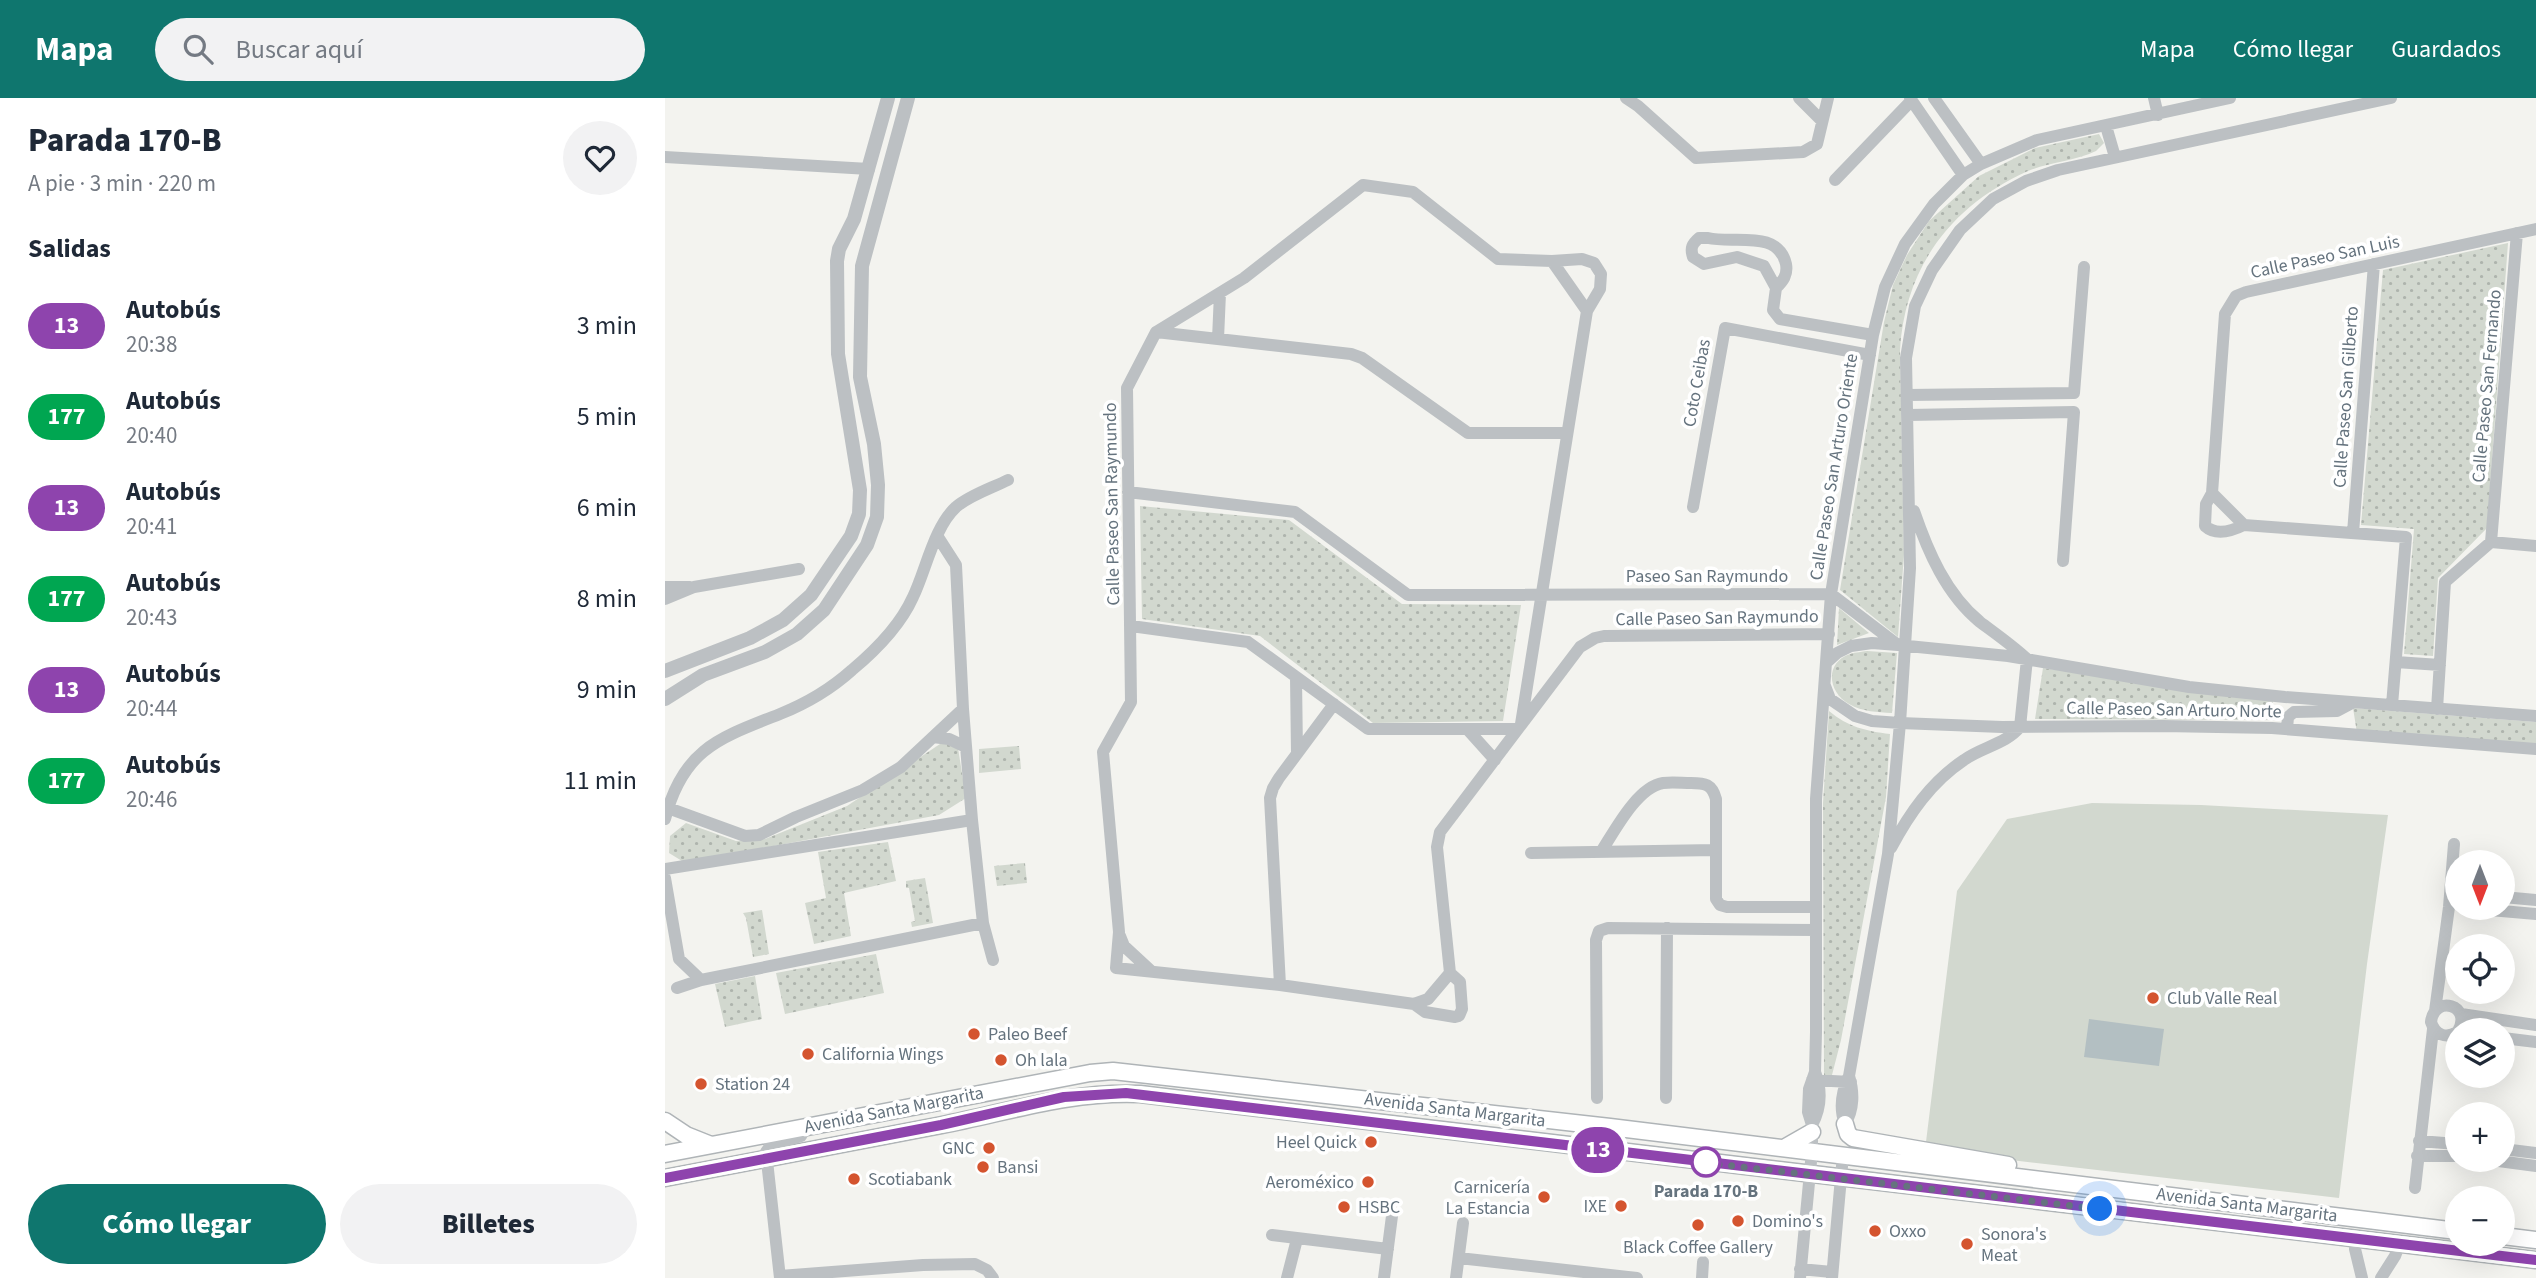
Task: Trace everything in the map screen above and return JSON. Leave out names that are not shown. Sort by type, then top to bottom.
[{"type":"main road","name":"Avenida Santa Margarita","points":[[665,1154],[1090,1073],[1137,1072],[1812,1151],[2445,1230]]},
{"type":"main road","points":[[941,1125],[941,1111],[985,1099],[997,1091]]},
{"type":"main road","name":"Avenida Santa Margarita","points":[[665,1178],[941,1125],[1064,1097],[1121,1093],[2445,1248]]},
{"type":"main road","points":[[874,1137],[891,1127],[931,1116],[932,1103]]},
{"type":"main road","points":[[665,1121],[686,1135],[711,1145]]},
{"type":"main road","points":[[1845,1124],[1853,1139],[2009,1166],[2032,1178]]},
{"type":"main road","points":[[1784,1149],[1812,1129]]},
{"type":"main road","points":[[1603,1150],[1606,1139],[1612,1135],[1663,1134]]},
{"type":"main road","points":[[1994,1197],[2005,1194],[2045,1195],[2050,1192],[2052,1181]]},
{"type":"main road","points":[[2356,1238],[2358,1233],[2369,1225],[2433,1228]]},
{"type":"main road","points":[[2515,1237],[2536,1240]]},
{"type":"main road","points":[[2515,1251],[2536,1253]]},
{"type":"main road","name":"Avenida Santa Margarita","points":[[2507,1256],[2536,1260]]},
{"type":"street","points":[[665,671],[750,638],[783,620],[811,595],[851,536],[859,514],[860,490],[838,354],[837,261],[839,249],[855,219],[888,98]]},
{"type":"street","points":[[665,699],[703,675],[765,652],[797,634],[824,610],[867,545],[877,517],[878,485],[874,444],[860,377],[860,295],[866,248],[908,98]]},
{"type":"street","points":[[1626,98],[1696,158],[1803,152],[1817,144],[1828,98]]},
{"type":"street","points":[[1799,98],[1822,121]]},
{"type":"street","points":[[1934,98],[1981,164]]},
{"type":"street","points":[[2154,98],[2158,114]]},
{"type":"street","name":"Calle Paseo San Arturo Oriente","points":[[1800,1273],[1812,1151],[1812,1129],[1808,1112],[1815,1077],[1816,799],[1831,593],[1873,335],[1885,287],[1905,244],[1934,204],[1963,175],[1981,164],[2037,140],[2230,98]]},
{"type":"street","points":[[1845,1124],[1842,1114],[1844,1088],[1849,1080],[1888,854],[1900,723],[1902,645],[1910,568],[1906,358],[1915,306],[1932,270],[1960,230],[1993,200],[2027,181],[2058,170],[2115,157],[2362,101],[2391,98]]},
{"type":"street","points":[[1835,180],[1911,99],[1963,175]]},
{"type":"street","points":[[2106,126],[2115,157]]},
{"type":"street","points":[[665,157],[869,169]]},
{"type":"street","name":"Calle Paseo San Raymundo","points":[[1519,727],[1587,311],[1599,289],[1601,274],[1594,263],[1582,259],[1498,259],[1413,192],[1367,185],[1359,187],[1244,278],[1156,332],[1127,388],[1132,702],[1103,752],[1119,932],[1116,968],[1280,985],[1414,1004],[1425,1012],[1459,1016],[1462,1009],[1460,982],[1450,972],[1438,839],[1444,825],[1495,760],[1573,655],[1595,638],[1829,634]]},
{"type":"street","name":"Calle Paseo San Luis","points":[[2392,705],[2406,537],[2244,525],[2231,532],[2207,529],[2204,522],[2206,504],[2212,493],[2225,314],[2231,301],[2246,292],[2536,229]]},
{"type":"street","name":"Calle Paseo San Fernando","points":[[2491,542],[2517,233]]},
{"type":"street","points":[[1776,288],[1787,272],[1781,251],[1776,246],[1765,241],[1709,238],[1699,238],[1693,244],[1693,257],[1704,264],[1737,257],[1758,262],[1768,271],[1776,288],[1773,310],[1780,319],[1873,335]]},
{"type":"street","points":[[1552,261],[1587,311]]},
{"type":"street","name":"Calle Paseo San Gilberto","points":[[2353,533],[2374,264]]},
{"type":"street","points":[[1907,396],[2074,393],[2084,267]]},
{"type":"street","points":[[1218,340],[1220,293]]},
{"type":"street","name":"Coto Ceibas","points":[[1693,508],[1725,328],[1870,355]]},
{"type":"street","points":[[1156,332],[1358,356],[1468,433],[1566,433]]},
{"type":"street","points":[[838,354],[859,353]]},
{"type":"street","points":[[1908,415],[2074,412],[2063,561]]},
{"type":"street","points":[[963,709],[901,767],[863,790],[759,835],[745,836],[666,813],[680,780],[697,757],[719,738],[748,724],[782,713],[819,694],[851,672],[887,638],[912,600],[944,521],[958,505],[1008,480]]},
{"type":"street","name":"Paseo San Raymundo","points":[[1128,492],[1295,512],[1408,595],[1831,593]]},
{"type":"street","points":[[2212,493],[2244,525]]},
{"type":"street","points":[[1888,854],[1914,808],[1936,783],[1964,760],[2004,741],[2020,727],[2027,659],[1979,621],[1946,583],[1925,543],[1910,498]]},
{"type":"street","points":[[937,537],[956,565],[972,820],[983,923],[993,960]]},
{"type":"street","points":[[2437,709],[2445,582],[2491,542],[2536,546]]},
{"type":"street","points":[[665,587],[694,587],[799,569]]},
{"type":"street","points":[[665,600],[694,587]]},
{"type":"street","points":[[1831,593],[1902,645]]},
{"type":"street","points":[[1131,626],[1248,642],[1368,729],[1468,730],[1519,727]]},
{"type":"street","name":"Calle Paseo San Arturo Norte","points":[[1827,662],[1851,646],[1872,643],[1902,645],[2027,659],[2189,687],[2536,716]]},
{"type":"street","points":[[2396,662],[2440,665]]},
{"type":"street","points":[[1296,677],[1297,753]]},
{"type":"street","name":"Calle Paseo San Arturo Norte","points":[[1825,686],[1830,699],[1855,716],[1900,723],[2020,727],[2287,729],[2536,748]]},
{"type":"street","points":[[2287,729],[2288,717],[2294,712],[2337,711],[2353,702]]},
{"type":"street","points":[[1280,985],[1270,798],[1273,788],[1334,704]]},
{"type":"street","points":[[1468,730],[1495,760]]},
{"type":"street","points":[[933,737],[966,747]]},
{"type":"street","points":[[1601,852],[1621,820],[1645,791],[1661,783],[1705,783],[1713,789],[1716,799],[1716,899],[1720,905],[1816,907]]},
{"type":"street","points":[[665,869],[972,820]]},
{"type":"street","points":[[2453,844],[2453,850]]},
{"type":"street","points":[[1531,853],[1716,850]]},
{"type":"street","points":[[665,878],[679,959],[701,980]]},
{"type":"street","points":[[2515,898],[2536,900]]},
{"type":"street","points":[[2515,912],[2536,914]]},
{"type":"street","points":[[2435,1011],[2451,920]]},
{"type":"street","points":[[677,988],[701,980],[983,923]]},
{"type":"street","points":[[1597,1098],[1596,940],[1599,932],[1608,928],[1816,930]]},
{"type":"street","points":[[1666,1098],[1667,928]]},
{"type":"street","name":"Calle Paseo San Raymundo","points":[[1119,932],[1124,946],[1154,972]]},
{"type":"street","points":[[1414,1004],[1427,999],[1450,972]]},
{"type":"street","points":[[2414,1188],[2433,1028],[2432,1016],[2435,1011],[2441,1006],[2449,1005],[2461,1014],[2536,1025]]},
{"type":"street","points":[[2461,1014],[2461,1018]]},
{"type":"street","points":[[2433,1028],[2445,1036]]},
{"type":"street","points":[[2515,1039],[2536,1042]]},
{"type":"street","points":[[1815,1077],[1849,1080]]},
{"type":"street","points":[[804,1128],[801,1136],[767,1147],[780,1277],[923,1265],[975,1264],[990,1274]]},
{"type":"street","points":[[2419,1141],[2445,1143]]},
{"type":"street","points":[[2515,1150],[2536,1153]]},
{"type":"street","points":[[1800,1273],[1832,1275],[1843,1155]]},
{"type":"street","points":[[2417,1156],[2445,1156]]},
{"type":"street","points":[[2515,1163],[2536,1166]]},
{"type":"street","points":[[1384,1278],[1392,1216]]},
{"type":"street","points":[[1456,1278],[1463,1223]]},
{"type":"street","points":[[1272,1235],[1388,1249]]},
{"type":"street","points":[[2356,1238],[2355,1250],[2362,1278]]},
{"type":"street","points":[[1287,1278],[1297,1239]]},
{"type":"street","points":[[2381,1278],[2400,1243]]},
{"type":"street","points":[[1459,1258],[1637,1278]]},
{"type":"street","points":[[1702,1278],[1703,1262]]},
{"type":"shaded area","points":[[2099,134],[2104,143],[2096,151],[2028,171],[2001,185],[1955,220],[1937,242],[1911,291],[1900,350],[1904,554],[1898,637],[1840,590],[1884,322],[1893,285],[1907,255],[1929,221],[1979,176],[2035,148]]},
{"type":"shaded area","points":[[2508,243],[2487,528],[2438,578],[2433,656],[2404,654],[2414,529],[2361,525],[2383,270]]},
{"type":"shaded area","points":[[1140,506],[1289,520],[1402,604],[1521,605],[1503,721],[1373,723],[1260,636],[1142,619]]},
{"type":"shaded area","points":[[1839,608],[1869,633],[1837,645]]},
{"type":"shaded area","points":[[1867,651],[1897,653],[1892,713],[1854,707],[1842,699],[1833,685],[1833,671],[1842,658]]},
{"type":"shaded area","points":[[2043,668],[2273,700],[2273,720],[2035,719]]},
{"type":"shaded area","points":[[2353,708],[2536,722],[2536,746],[2357,733]]},
{"type":"shaded area","points":[[1829,711],[1858,727],[1890,734],[1886,797],[1841,1040],[1832,1075],[1824,1075],[1823,803]]},
{"type":"shaded area","points":[[943,742],[958,748],[966,798],[939,815],[705,859],[682,861],[669,853],[670,836],[686,823],[736,841],[765,839],[847,806]]},
{"type":"shaded area","points":[[1019,746],[1021,769],[979,773],[979,749]]},
{"type":"shaded area","name":"Club Valle Real","points":[[2092,803],[2201,805],[2388,815],[2339,1198],[1925,1150],[1957,891],[2007,819]]},
{"type":"shaded area","points":[[888,842],[896,881],[844,893],[851,936],[814,944],[805,903],[826,898],[818,852]]},
{"type":"shaded area","points":[[1025,863],[1027,883],[997,886],[994,866]]},
{"type":"shaded area","points":[[925,878],[933,923],[912,927],[911,922],[915,921],[906,881]]},
{"type":"shaded area","points":[[762,910],[769,954],[753,957],[743,913]]},
{"type":"shaded area","points":[[876,954],[884,993],[785,1014],[776,973]]},
{"type":"shaded area","points":[[755,976],[762,1019],[725,1027],[715,984]]},
{"type":"shaded area","points":[[2089,1019],[2164,1029],[2159,1066],[2084,1057]]},
{"type":"bus line","name":"13","points":[[665,1178],[941,1125],[1064,1097],[1126,1093],[2536,1260]]},
{"type":"place","name":"Club Valle Real","points":[[2153,998]]},
{"type":"place","name":"Paleo Beef","points":[[974,1034]]},
{"type":"place","name":"California Wings","points":[[808,1054]]},
{"type":"place","name":"Oh lala","points":[[1001,1060]]},
{"type":"place","name":"Station 24","points":[[701,1084]]},
{"type":"place","name":"Heel Quick","points":[[1371,1142]]},
{"type":"place","name":"GNC","points":[[989,1148]]},
{"type":"place","name":"Parada 170-B","points":[[1706,1162]]},
{"type":"place","name":"Bansi","points":[[983,1167]]},
{"type":"place","name":"Scotiabank","points":[[854,1179]]},
{"type":"place","name":"Aeroméxico","points":[[1368,1182]]},
{"type":"place","name":"Carnicería La Estancia","points":[[1544,1197]]},
{"type":"place","name":"IXE","points":[[1621,1206]]},
{"type":"place","name":"HSBC","points":[[1344,1207]]},
{"type":"place","name":"Domino's","points":[[1738,1221]]},
{"type":"place","name":"Black Coffee Gallery","points":[[1698,1225]]},
{"type":"place","name":"Oxxo","points":[[1875,1231]]},
{"type":"place","name":"Sonora's Meat","points":[[1967,1244]]},
{"type":"route","points":[[1706,1162],[1700,1162],[2100,1209]]}]
